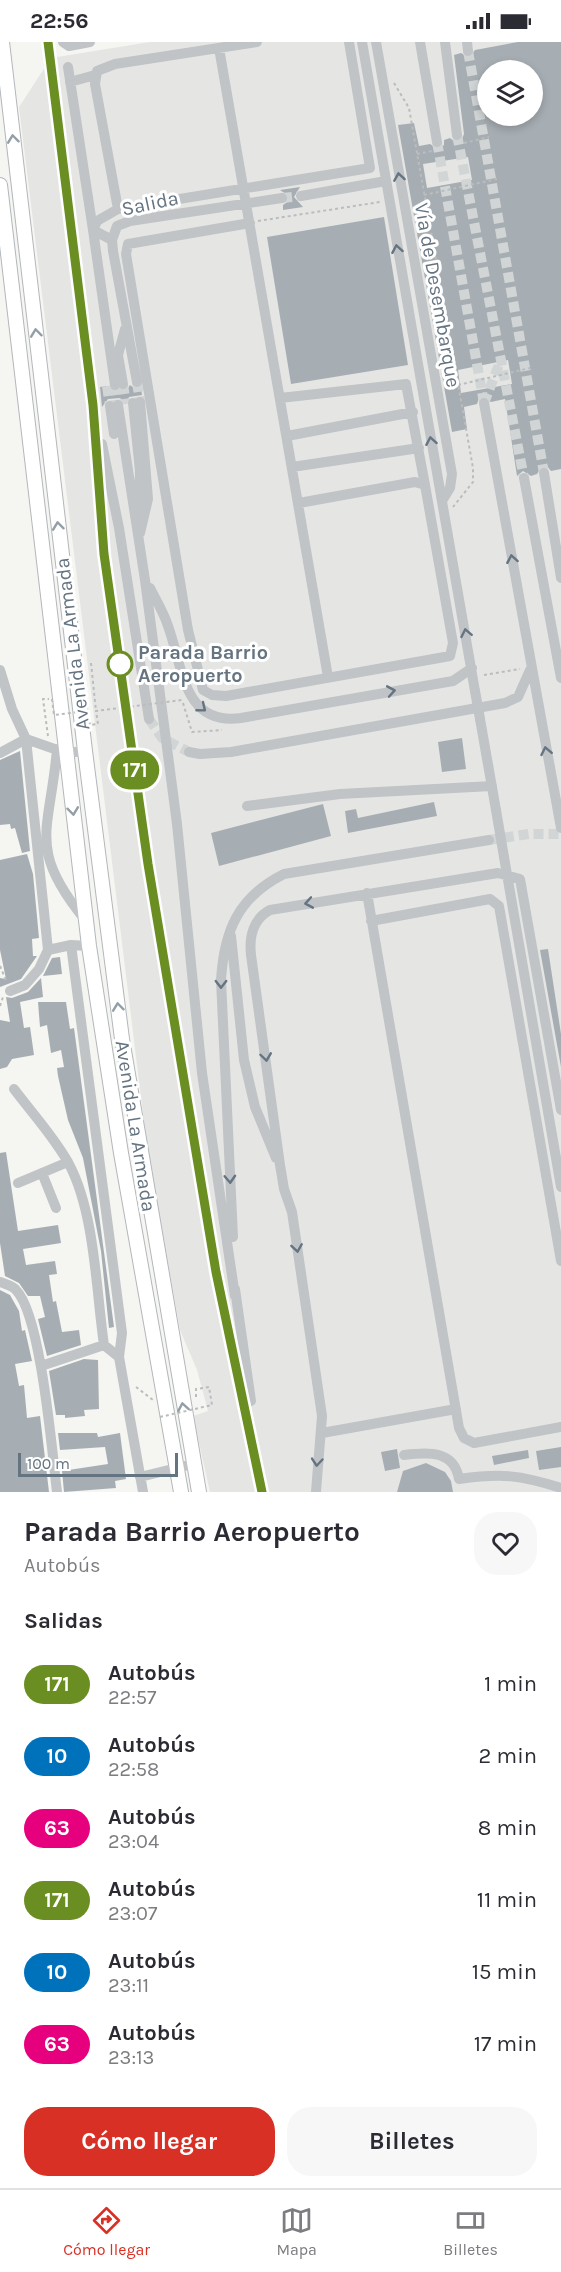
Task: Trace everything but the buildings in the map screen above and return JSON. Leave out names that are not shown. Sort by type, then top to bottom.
[{"type":"main road","name":"Avenida La Armada","points":[[2,42],[85,751],[122,1039],[199,1492]]},
{"type":"main road","name":"Avenida La Armada","points":[[0,185],[57,750],[86,921],[121,1153],[181,1492]]},
{"type":"street","points":[[48,42],[93,405],[104,554],[148,864],[216,1272],[262,1492]]},
{"type":"street","points":[[70,43],[90,42]]},
{"type":"street","points":[[118,209],[95,80],[99,69],[115,64],[257,42]]},
{"type":"street","points":[[93,230],[97,221],[118,209],[370,168],[349,42]]},
{"type":"street","points":[[362,42],[561,1187]]},
{"type":"street","name":"Vía de Desembarque","points":[[376,42],[452,474],[450,488],[442,501]]},
{"type":"street","points":[[420,42],[437,142]]},
{"type":"street","points":[[444,42],[457,135]]},
{"type":"street","points":[[219,48],[244,188],[251,203],[250,223],[328,677]]},
{"type":"street","points":[[68,67],[93,230]]},
{"type":"street","points":[[70,82],[95,80]]},
{"type":"street","points":[[301,196],[353,182],[367,186],[386,181]]},
{"type":"street","name":"Salida","points":[[93,230],[105,320],[122,384],[125,328],[112,240],[117,226],[130,221],[282,198]]},
{"type":"street","points":[[250,223],[128,244],[126,254],[188,630],[203,690],[212,695],[226,696],[446,657],[452,654],[453,644],[406,384],[280,398]]},
{"type":"street","points":[[93,230],[112,240]]},
{"type":"street","points":[[484,403],[561,828]]},
{"type":"street","points":[[139,537],[135,472],[125,404],[116,447],[139,537],[146,580],[177,824],[202,1073],[258,1471]]},
{"type":"street","points":[[93,405],[119,528],[149,719]]},
{"type":"street","points":[[287,436],[412,412]]},
{"type":"street","points":[[292,467],[419,448]]},
{"type":"street","points":[[544,473],[561,578]]},
{"type":"street","points":[[524,478],[561,678]]},
{"type":"street","points":[[299,502],[415,482],[425,485]]},
{"type":"street","points":[[146,580],[168,624],[194,702],[216,718],[241,718],[453,681],[472,668]]},
{"type":"street","points":[[189,753],[231,752],[505,703],[513,701],[522,692],[531,668]]},
{"type":"street","points":[[0,670],[14,716],[26,739],[48,950],[39,969],[25,985],[10,991]]},
{"type":"street","points":[[0,753],[26,739],[57,750],[85,751]]},
{"type":"street","points":[[57,750],[53,787],[45,826],[47,853],[52,871],[69,900],[86,921]]},
{"type":"street","points":[[247,806],[340,794],[492,786]]},
{"type":"street","points":[[235,1296],[221,980],[222,958],[231,927],[247,899],[259,888],[284,874],[489,840]]},
{"type":"street","points":[[316,1492],[322,1433],[320,1397],[292,1212],[284,1189],[280,1166],[250,935],[259,918],[270,910],[367,893],[425,878],[483,868],[504,859]]},
{"type":"street","points":[[367,893],[394,891],[466,877],[507,874],[522,883],[561,1110]]},
{"type":"street","points":[[367,893],[456,1409],[464,1438],[474,1443],[561,1427]]},
{"type":"street","points":[[371,921],[490,899],[497,902],[501,910],[561,1262]]},
{"type":"street","points":[[231,927],[244,1060],[255,1107],[280,1166]]},
{"type":"street","points":[[48,950],[70,945],[89,946]]},
{"type":"street","points":[[70,945],[122,1333],[119,1357],[143,1492]]},
{"type":"street","points":[[14,1089],[68,1162],[78,1184],[89,1232],[104,1345],[119,1357]]},
{"type":"street","points":[[18,1184],[68,1162]]},
{"type":"street","points":[[42,1173],[56,1208]]},
{"type":"street","points":[[0,1282],[16,1289],[28,1312],[41,1366],[57,1492]]},
{"type":"street","points":[[41,1366],[104,1345]]},
{"type":"street","points":[[322,1433],[456,1409]]},
{"type":"street","points":[[404,1455],[431,1453],[448,1458],[458,1472],[459,1479],[496,1474],[531,1479],[561,1488]]},
{"type":"street","points":[[140,1477],[193,1464]]},
{"type":"path","points":[[424,195],[497,179]]},
{"type":"path","points":[[250,223],[389,201]]},
{"type":"path","points":[[458,385],[530,368]]},
{"type":"path","points":[[57,750],[44,699],[52,699],[54,715],[87,711],[90,725],[98,724],[91,663]]},
{"type":"path","points":[[96,711],[182,700]]},
{"type":"path","points":[[123,1378],[158,1401]]},
{"type":"path","points":[[160,1417],[212,1405],[209,1387]]},
{"type":"shaded area","points":[[150,42],[561,42],[561,1492],[210,1492],[193,1416],[208,1411],[197,1370],[180,1330],[147,1146],[19,107],[51,58]]},
{"type":"tunnel","points":[[468,51],[544,473]]},
{"type":"tunnel","points":[[457,135],[524,478]]},
{"type":"tunnel","points":[[437,142],[484,403]]},
{"type":"tunnel","points":[[282,198],[301,196]]},
{"type":"tunnel","points":[[484,403],[500,362]]},
{"type":"tunnel","points":[[137,382],[140,402]]},
{"type":"tunnel","points":[[123,384],[126,404]]},
{"type":"tunnel","points":[[115,385],[118,405]]},
{"type":"tunnel","points":[[107,386],[110,406]]},
{"type":"tunnel","points":[[149,719],[162,738],[189,752]]},
{"type":"tunnel","points":[[489,840],[529,834],[561,834]]},
{"type":"bus line","name":"171","points":[[48,42],[93,405],[104,554],[148,864],[216,1272],[262,1492]]},
{"type":"place","name":"Parada Barrio Aeropuerto","points":[[120,664]]}]
